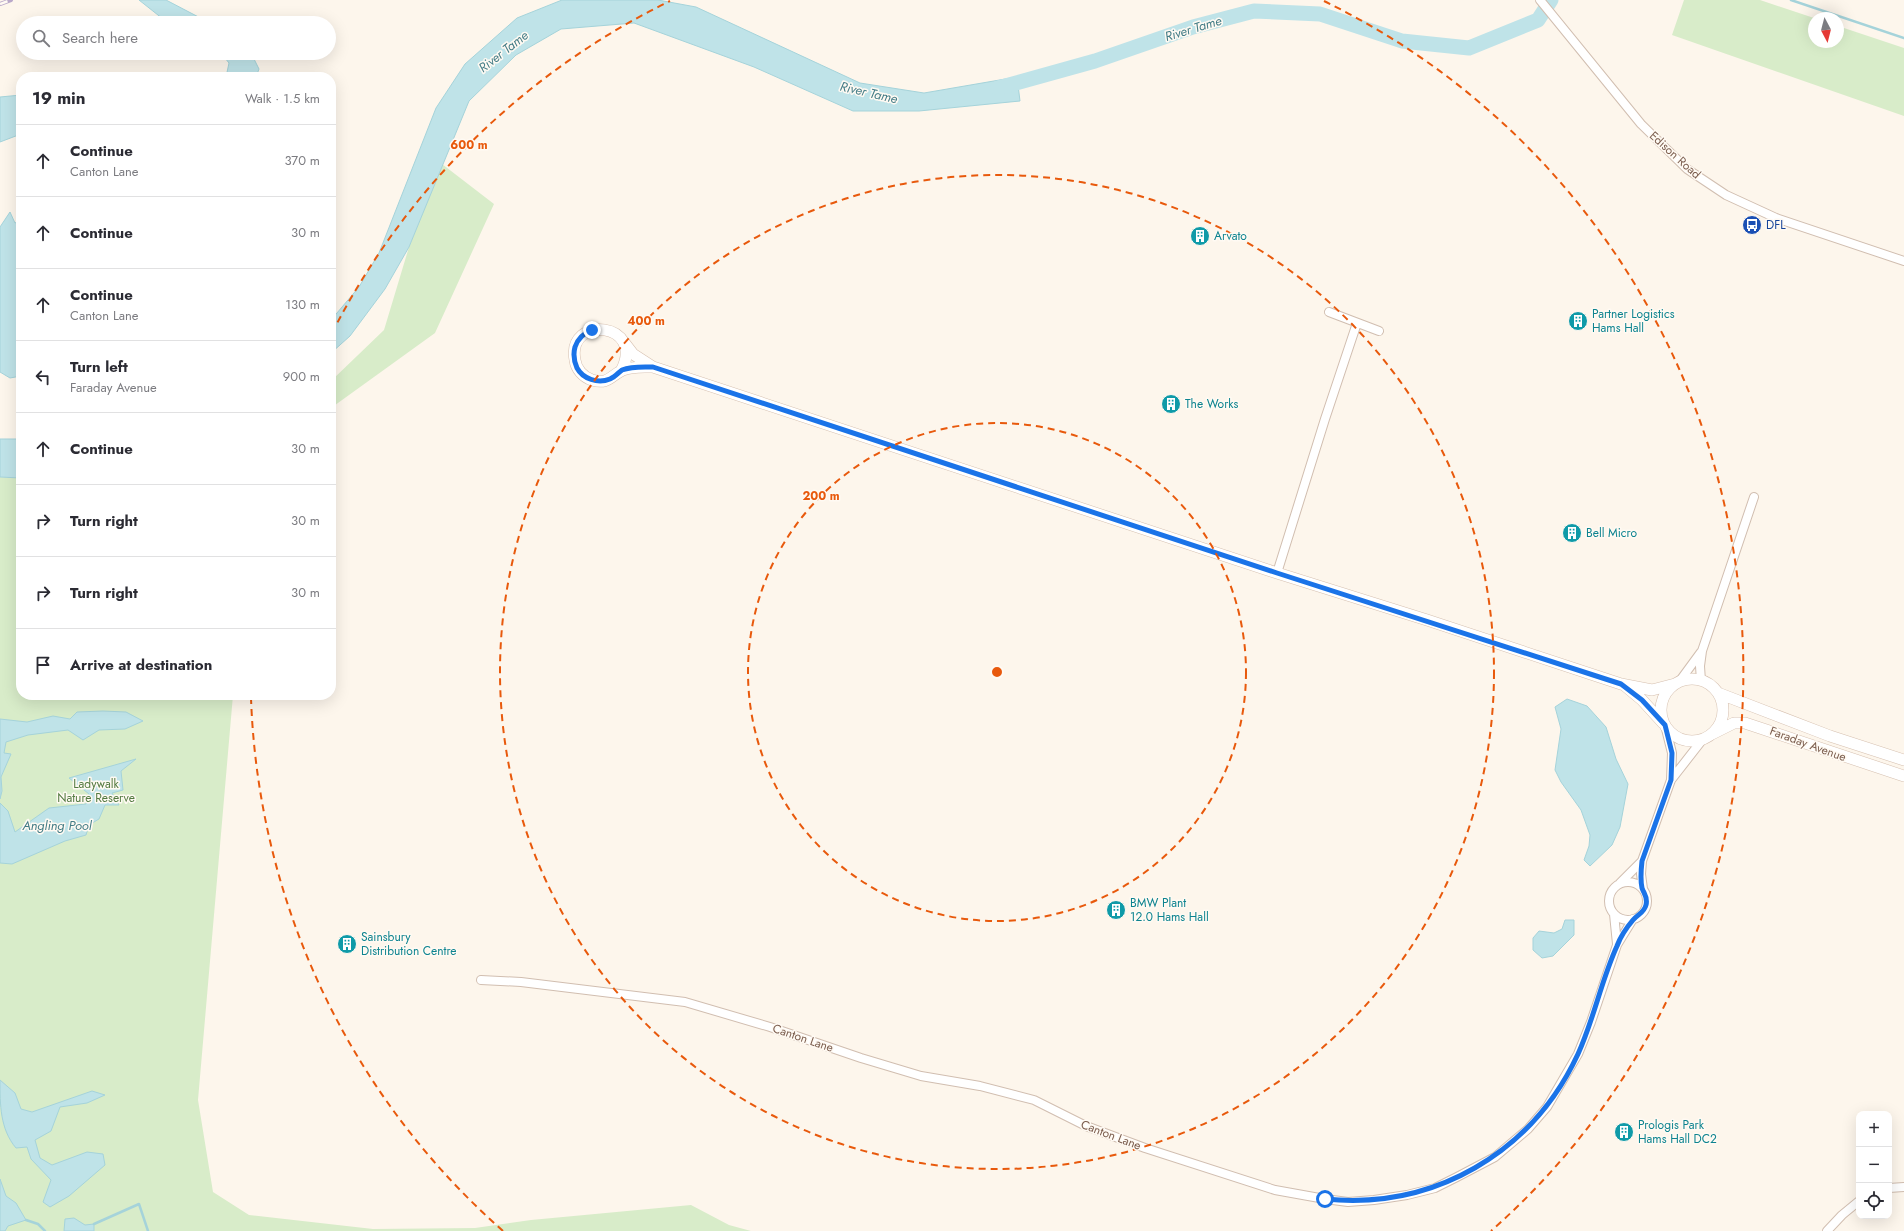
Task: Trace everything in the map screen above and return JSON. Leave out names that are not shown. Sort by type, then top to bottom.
[{"type":"street","name":"Edison Road","points":[[1540,0],[1642,124],[1687,169],[1706,183],[1726,195],[1776,218],[1904,261]]},
{"type":"street","points":[[1329,312],[1379,331]]},
{"type":"street","points":[[1277,573],[1357,323]]},
{"type":"street","points":[[653,367],[634,367],[621,371],[609,380],[592,380],[582,374],[578,369],[574,355],[578,341],[582,336],[592,330],[606,329],[623,341],[633,354],[653,367],[1277,573],[1621,684],[1652,690],[1687,680],[1701,681],[1711,686],[1718,693],[1723,711],[1720,725],[1707,737],[1671,780]]},
{"type":"street","points":[[621,371],[627,356],[623,341]]},
{"type":"street","points":[[1701,681],[1700,666],[1702,651],[1754,497]]},
{"type":"street","points":[[1642,889],[1642,861],[1671,780],[1672,753],[1661,710],[1665,694],[1677,683],[1702,651]]},
{"type":"street","points":[[1621,684],[1642,700],[1665,727],[1682,739],[1692,741],[1707,737]]},
{"type":"street","name":"Faraday Avenue","points":[[1718,693],[1830,736],[1904,760]]},
{"type":"street","name":"Faraday Avenue","points":[[1707,737],[1734,723],[1745,722],[1904,776]]},
{"type":"street","points":[[1619,884],[1632,882],[1642,889],[1647,895],[1646,904],[1642,913],[1633,919],[1620,918],[1614,914],[1609,902],[1610,894],[1619,884],[1642,861]]},
{"type":"street","name":"Canton Lane","points":[[1614,914],[1617,945]]},
{"type":"street","name":"Canton Lane","points":[[481,980],[521,982],[685,1002],[770,1027],[861,1058],[921,1076],[980,1086],[1034,1100],[1086,1126],[1146,1148],[1275,1190],[1298,1195],[1348,1202],[1407,1195],[1435,1188],[1495,1157],[1528,1129],[1547,1107],[1562,1084],[1578,1054],[1591,1022],[1617,945],[1633,919]]},
{"type":"street","points":[[1892,1188],[1904,1188]]},
{"type":"street","points":[[1827,1231],[1856,1204]]},
{"type":"green space","points":[[1684,0],[1760,0],[1808,16],[1808,48],[1844,48],[1844,28],[1904,48],[1904,116],[1672,35]]},
{"type":"green space","points":[[442,164],[494,204],[435,333],[336,404],[336,376],[384,330],[409,247]]},
{"type":"green space","name":"Ladywalk Nature Reserve","points":[[0,477],[16,478],[16,700],[233,700],[198,1100],[213,1192],[249,1215],[373,1229],[475,1228],[531,1220],[691,1205],[729,1225],[751,1231],[0,1231]]},
{"type":"water","points":[[139,0],[166,0],[197,16],[159,16]]},
{"type":"water","points":[[562,0],[658,0],[696,7],[860,83],[924,93],[1017,77],[1020,101],[919,111],[853,111],[754,67],[634,23],[561,29],[516,55],[469,101],[409,247],[385,289],[350,336],[336,349],[336,314],[359,287],[379,253],[436,108],[465,64],[517,18]]},
{"type":"water","points":[[227,60],[254,60],[259,69],[258,72],[227,72],[229,63]]},
{"type":"water","points":[[16,95],[16,136],[0,142],[0,97]]},
{"type":"water","points":[[10,212],[16,222],[16,377],[10,378],[0,372],[0,227]]},
{"type":"water","points":[[0,439],[16,439],[16,478],[0,477]]},
{"type":"water","points":[[1567,699],[1587,706],[1606,727],[1616,759],[1628,784],[1620,827],[1612,845],[1590,866],[1584,860],[1589,846],[1590,835],[1581,810],[1561,782],[1555,770],[1561,729],[1555,707]]},
{"type":"water","name":"Angling Pool","points":[[77,712],[126,712],[143,721],[125,729],[99,730],[83,740],[68,730],[28,735],[6,742],[4,753],[11,754],[1,777],[2,791],[0,799],[0,719],[27,722],[53,716],[70,719]]},
{"type":"water","name":"Angling Pool","points":[[136,759],[121,771],[123,790],[112,793],[119,805],[105,805],[99,819],[89,825],[86,835],[65,841],[12,864],[0,863],[0,803],[8,811],[15,832],[49,808],[86,804],[89,794],[69,778]]},
{"type":"water","points":[[1565,920],[1574,920],[1574,935],[1553,956],[1542,958],[1533,950],[1533,938],[1539,931],[1554,933],[1562,929]]},
{"type":"water","points":[[0,1080],[15,1093],[21,1109],[32,1112],[92,1091],[105,1095],[87,1103],[60,1107],[51,1131],[35,1140],[40,1158],[52,1165],[87,1152],[103,1154],[105,1165],[69,1196],[50,1207],[43,1202],[51,1180],[31,1159],[27,1147],[16,1148],[7,1133],[2,1116]]},
{"type":"water","points":[[0,1179],[6,1196],[16,1203],[26,1220],[8,1226],[5,1231],[0,1231]]},
{"type":"water","points":[[74,1218],[85,1225],[94,1224],[94,1231],[64,1231],[65,1219]]},
{"type":"waterway","name":"River Tame","points":[[998,88],[1095,61],[1193,27],[1254,11],[1320,14],[1402,41],[1469,48],[1538,20],[1551,0]]},
{"type":"waterway","points":[[1791,0],[1904,38]]},
{"type":"waterway","points":[[94,1224],[139,1204],[148,1231]]},
{"type":"waterway","points":[[26,1220],[38,1224],[45,1231]]},
{"type":"railway","points":[[0,4],[11,0]]},
{"type":"place","name":"DFL","points":[[1752,225]]},
{"type":"place","name":"Arvato","points":[[1200,236]]},
{"type":"place","name":"Partner Logistics Hams Hall","points":[[1578,321]]},
{"type":"place","name":"The Works","points":[[1171,404]]},
{"type":"place","name":"Bell Micro","points":[[1572,533]]},
{"type":"place","name":"BMW Plant 12.0 Hams Hall","points":[[1116,910]]},
{"type":"place","name":"Sainsbury Distribution Centre","points":[[347,944]]},
{"type":"place","name":"Prologis Park Hams Hall DC2","points":[[1624,1132]]},
{"type":"route","points":[[592,330],[587,332],[578,341],[574,355],[575,363],[578,369],[582,374],[592,380],[609,380],[621,371],[634,367],[653,367],[1277,573],[1427,620],[1621,684],[1642,700],[1665,725],[1672,753],[1671,780],[1642,861],[1642,889],[1647,895],[1646,904],[1642,913],[1633,919],[1617,945],[1591,1022],[1578,1054],[1562,1084],[1547,1107],[1528,1129],[1495,1157],[1435,1188],[1407,1195],[1374,1200],[1348,1202],[1325,1199]]}]
